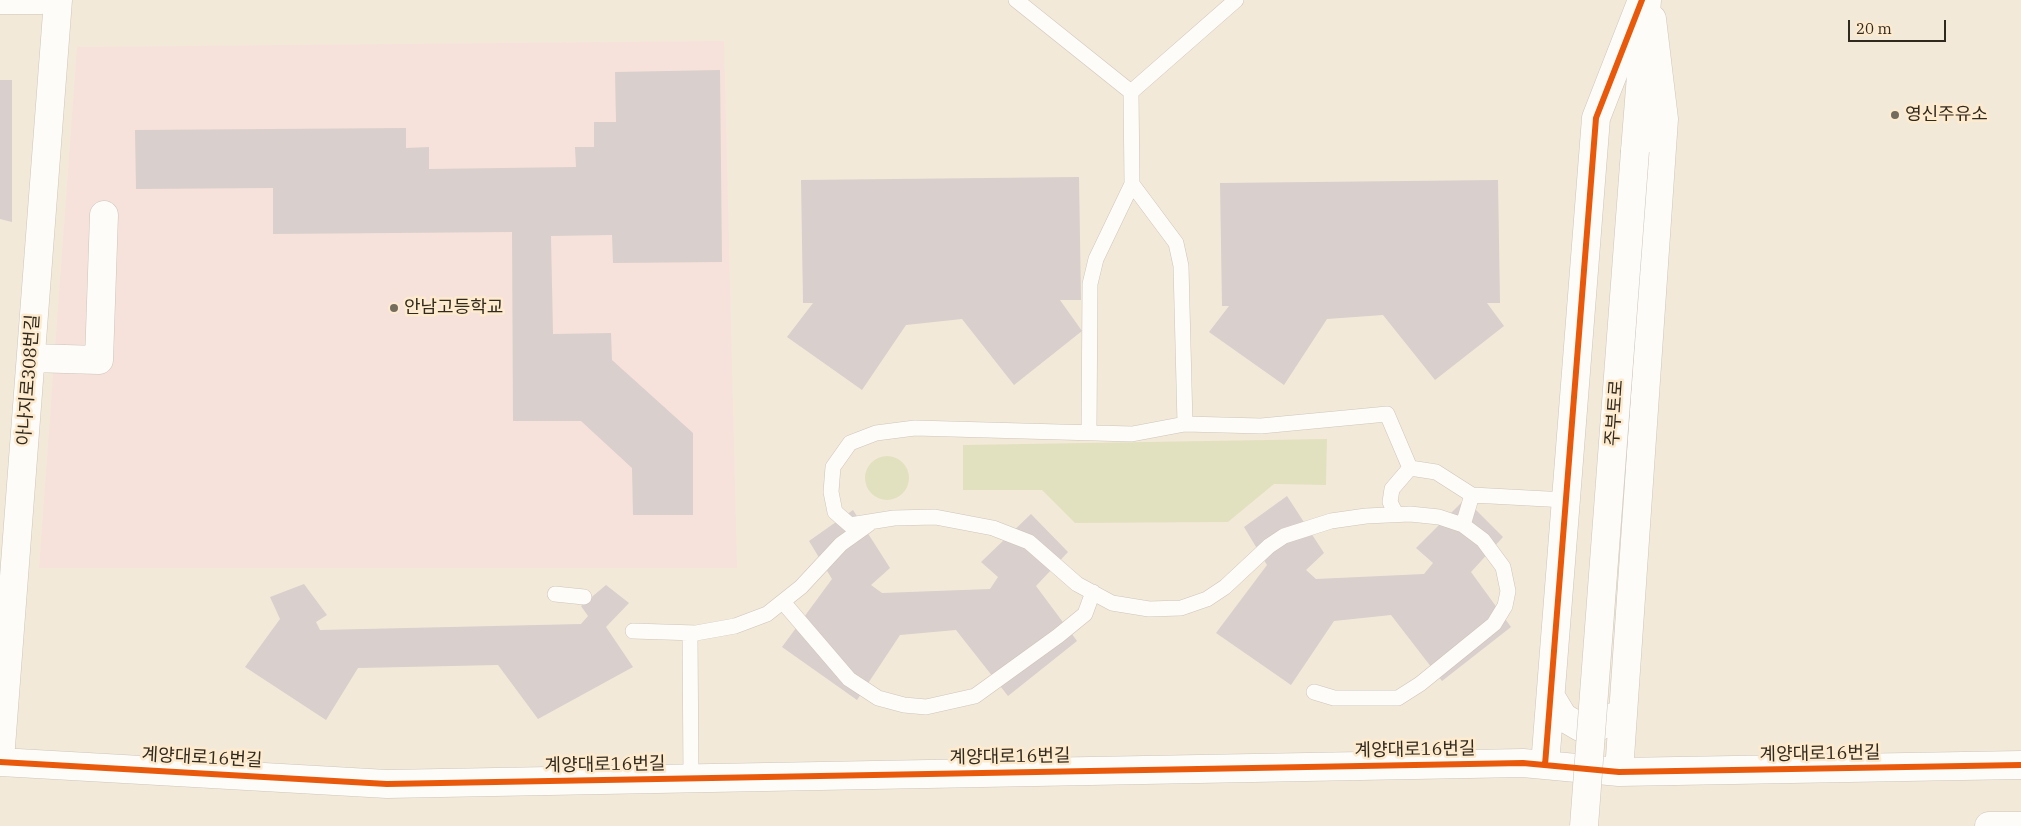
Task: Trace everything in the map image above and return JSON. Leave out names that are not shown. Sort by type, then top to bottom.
[{"type":"main road","points":[[0,0],[41,0]]},
{"type":"main road","name":"아나지로308번길","points":[[0,761],[58,0]]},
{"type":"main road","points":[[1545,765],[1596,118],[1642,0]]},
{"type":"main road","points":[[1619,772],[1664,119],[1648,0]]},
{"type":"main road","name":"주부토로","points":[[1584,826],[1648,0]]},
{"type":"main road","points":[[31,358],[99,360],[104,214]]},
{"type":"main road","points":[[1551,697],[1558,710],[1569,722],[1589,729],[1598,727],[1607,721],[1624,701]]},
{"type":"main road","name":"계양대로16번길","points":[[0,761],[387,784],[1523,763],[1619,772],[2021,765]]},
{"type":"main road","points":[[1989,826],[2021,826]]},
{"type":"lane","points":[[1016,0],[1131,92]]},
{"type":"lane","points":[[1089,432],[1090,284],[1096,259],[1132,184],[1131,92],[1236,0]]},
{"type":"lane","points":[[1132,184],[1176,243],[1181,266],[1185,424]]},
{"type":"lane","points":[[1314,692],[1334,698],[1398,698],[1420,684],[1494,624],[1505,606],[1508,591],[1503,567],[1483,540],[1463,525],[1439,517],[1396,514],[1331,521],[1284,536],[1269,546],[1225,588],[1206,599],[1180,608],[1149,609],[1112,603],[1078,584],[1029,542],[994,528],[935,517],[894,518],[850,526],[835,512],[831,492],[833,467],[850,443],[876,433],[915,428],[1132,434],[1185,424],[1261,426],[1388,414],[1410,468]]},
{"type":"lane","points":[[1410,468],[1436,472],[1472,494],[1566,500]]},
{"type":"lane","points":[[1396,514],[1390,502],[1392,489],[1410,468]]},
{"type":"lane","points":[[1463,525],[1472,494]]},
{"type":"lane","points":[[633,631],[690,633],[736,626],[768,614],[801,587],[841,544],[872,522]]},
{"type":"lane","points":[[783,602],[849,679],[878,698],[904,705],[926,706],[975,696],[1058,636],[1085,614],[1093,592]]},
{"type":"lane","points":[[555,594],[584,597]]},
{"type":"lane","points":[[690,633],[691,778]]},
{"type":"shaded area","name":"안남고등학교","points":[[724,41],[737,568],[39,568],[77,47]]},
{"type":"green space","points":[[1327,439],[1326,485],[1274,484],[1228,522],[1075,523],[1042,490],[963,490],[963,445]]},
{"type":"green space","points":[[887,456],[899,460],[905,466],[909,478],[905,490],[899,496],[887,500],[875,496],[869,490],[865,478],[869,466],[875,460]]},
{"type":"building","points":[[720,70],[722,262],[613,263],[612,235],[551,236],[553,334],[611,333],[612,360],[693,433],[693,515],[633,515],[632,468],[581,421],[513,421],[512,232],[273,234],[273,188],[136,189],[135,130],[406,128],[406,148],[429,147],[429,169],[576,167],[575,147],[594,147],[594,122],[616,122],[615,72]]},
{"type":"building","points":[[0,80],[12,80],[12,222],[0,219]]},
{"type":"building","points":[[1079,177],[1081,300],[1060,300],[1082,331],[1014,385],[962,319],[906,325],[862,390],[787,337],[813,303],[803,303],[801,180]]},
{"type":"building","points":[[1498,180],[1500,303],[1487,303],[1504,326],[1435,380],[1383,315],[1327,319],[1284,385],[1209,332],[1229,306],[1222,306],[1220,183]]},
{"type":"building","points":[[1287,496],[1324,553],[1306,570],[1316,579],[1424,574],[1433,563],[1416,548],[1465,499],[1503,537],[1471,572],[1511,627],[1442,681],[1391,615],[1334,621],[1291,685],[1216,633],[1267,565],[1244,527]]},
{"type":"building","points":[[853,510],[890,568],[871,585],[882,593],[990,589],[998,577],[981,562],[1031,514],[1068,552],[1036,586],[1077,641],[1008,696],[956,630],[900,635],[857,700],[782,647],[832,579],[809,541]]},
{"type":"building","points":[[304,584],[327,615],[316,622],[320,630],[581,624],[588,616],[581,606],[606,585],[629,603],[606,627],[633,667],[538,719],[498,665],[358,668],[326,720],[245,667],[280,619],[270,597]]},
{"type":"cycle path","points":[[1545,765],[1596,118],[1642,0]]},
{"type":"cycle path","points":[[0,762],[387,784],[1523,763],[1619,772],[2021,765]]},
{"type":"place","name":"영신주유소","points":[[1895,115]]},
{"type":"place","name":"안남고등학교","points":[[394,308]]}]
